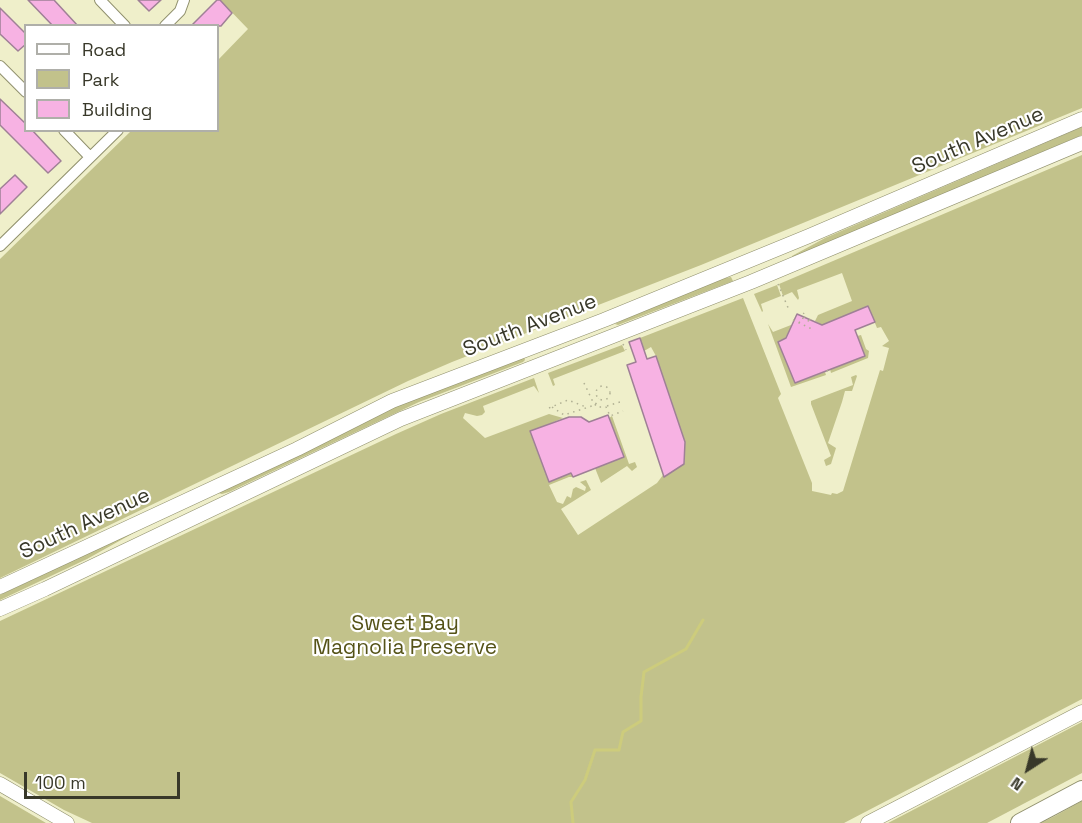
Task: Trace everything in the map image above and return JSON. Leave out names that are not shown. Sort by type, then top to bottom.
[{"type":"highway","points":[[1024,822],[1082,790]]},
{"type":"street","points":[[100,0],[123,24]]},
{"type":"street","points":[[167,24],[180,11],[184,0]]},
{"type":"street","points":[[0,66],[24,90]]},
{"type":"street","name":"South Avenue","points":[[0,587],[297,449],[392,401],[604,320],[809,236],[1082,119]]},
{"type":"street","points":[[66,132],[90,157]]},
{"type":"street","points":[[0,246],[116,132]]},
{"type":"street","name":"South Avenue","points":[[0,609],[401,419],[464,392],[751,282],[1082,143]]},
{"type":"street","points":[[868,823],[1082,712]]},
{"type":"street","points":[[0,784],[67,823]]},
{"type":"path","points":[[777,283],[789,310]]},
{"type":"path","points":[[799,323],[801,318],[811,322],[802,316],[804,313]]},
{"type":"path","points":[[793,320],[812,329]]},
{"type":"path","points":[[623,343],[626,350]]},
{"type":"path","points":[[827,370],[829,374]]},
{"type":"path","points":[[584,383],[595,405],[600,408],[620,402]]},
{"type":"path","points":[[600,386],[607,387],[610,393],[609,398],[599,399],[596,394],[597,389],[600,386]]},
{"type":"path","points":[[552,407],[564,415],[595,405],[599,399]]},
{"type":"path","points":[[549,408],[568,400],[587,407]]},
{"type":"path","points":[[606,407],[610,416],[623,411]]},
{"type":"green space","points":[[220,0],[1082,0],[1082,108],[701,265],[408,381],[0,578],[0,259],[130,132],[219,132],[219,59],[248,29]]},
{"type":"green space","points":[[1082,127],[1082,135],[831,243],[793,258],[792,256],[825,238]]},
{"type":"green space","name":"Sweet Bay Magnolia Preserve","points":[[1082,155],[1082,699],[844,823],[92,823],[64,810],[0,773],[0,621],[396,434],[534,378],[539,393],[534,386],[483,406],[485,412],[482,415],[465,413],[463,418],[485,438],[549,414],[563,418],[530,432],[549,482],[571,473],[573,477],[549,485],[557,502],[563,504],[567,496],[571,498],[573,489],[576,487],[585,491],[586,487],[580,482],[586,480],[591,490],[561,509],[578,535],[657,483],[663,475],[684,464],[685,442],[656,356],[651,347],[644,351],[640,338],[743,298],[781,394],[778,398],[812,483],[812,491],[831,495],[843,491],[880,370],[883,371],[889,348],[882,346],[889,341],[881,327],[877,328],[868,306],[822,325],[815,321],[818,315],[852,301],[842,273],[797,290],[798,300],[792,292],[783,296],[779,284]]},
{"type":"green space","points":[[731,277],[733,281],[618,325],[615,324],[656,303],[719,279]]},
{"type":"green space","points":[[777,285],[781,296],[761,304],[762,312],[754,294]]},
{"type":"green space","points":[[768,324],[773,332],[791,325],[804,332],[778,342],[795,383],[825,372],[826,375],[791,387]]},
{"type":"green space","points":[[861,335],[869,351],[868,358],[831,373],[830,369],[857,336]]},
{"type":"green space","points":[[622,345],[625,351],[553,379],[555,385],[553,386],[548,373]]},
{"type":"green space","points":[[524,357],[523,362],[419,402],[229,492],[218,493],[418,396]]},
{"type":"green space","points":[[856,375],[852,391],[845,391],[828,443],[836,448],[831,464],[826,466],[824,460],[831,456],[811,401],[853,385],[851,377]]},
{"type":"green space","points":[[612,416],[629,464],[635,462],[637,467],[632,471],[627,466],[601,483],[595,468],[624,457],[609,418]]},
{"type":"green space","points":[[148,525],[87,559],[0,600],[0,595]]},
{"type":"green space","points":[[1082,722],[1082,773],[987,823],[888,823]]},
{"type":"green space","points":[[0,796],[46,823],[0,823]]},
{"type":"green space","points":[[1082,801],[1082,823],[1041,823],[1055,816]]},
{"type":"building","points":[[28,0],[54,0],[76,24],[51,24]]},
{"type":"building","points":[[138,0],[161,0],[149,11]]},
{"type":"building","points":[[217,0],[220,0],[232,13],[221,26],[219,24],[193,24]]},
{"type":"building","points":[[0,8],[24,32],[24,46],[18,51],[0,34]]},
{"type":"building","points":[[0,99],[24,122],[24,132],[34,132],[61,161],[48,173],[0,125]]},
{"type":"building","points":[[15,175],[27,187],[0,214],[0,189]]},
{"type":"building","points":[[868,306],[875,322],[855,330],[865,356],[795,383],[778,342],[786,338],[797,314],[822,325]]},
{"type":"building","points":[[640,338],[647,359],[656,356],[685,442],[684,464],[664,477],[627,365],[636,362],[629,342]]},
{"type":"building","points":[[608,415],[624,457],[573,477],[571,473],[549,482],[530,431],[569,417],[581,417],[589,422]]},
{"type":"waterway","points":[[573,823],[571,802],[585,780],[595,750],[619,750],[623,732],[641,721],[644,672],[686,649],[703,620]]}]
